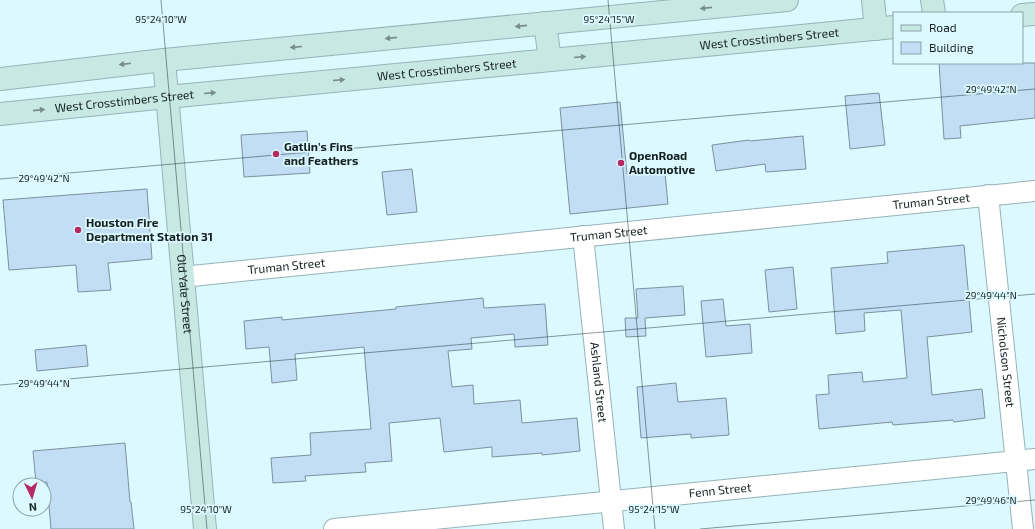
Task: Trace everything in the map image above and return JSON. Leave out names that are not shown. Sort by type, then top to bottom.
[{"type":"main road","points":[[0,79],[164,60],[786,0]]},
{"type":"main road","points":[[873,0],[885,28]]},
{"type":"main road","points":[[932,0],[934,12]]},
{"type":"main road","points":[[1023,15],[1035,14]]},
{"type":"main road","points":[[545,23],[550,60]]},
{"type":"main road","name":"West Crosstimbers Street","points":[[0,114],[885,28]]},
{"type":"main road","name":"Old Yale Street","points":[[164,60],[166,97],[205,529]]},
{"type":"street","name":"Truman Street","points":[[182,277],[988,194],[1035,191]]},
{"type":"street","name":"Nicholson Street","points":[[988,194],[1026,460],[1023,529]]},
{"type":"street","name":"Ashland Street","points":[[583,236],[614,529]]},
{"type":"street","name":"Fenn Street","points":[[334,529],[1026,460]]},
{"type":"building","points":[[1035,63],[1035,118],[960,126],[961,138],[944,139],[939,64]]},
{"type":"building","points":[[879,93],[885,145],[850,149],[845,96]]},
{"type":"building","points":[[620,102],[627,174],[648,172],[649,175],[665,173],[668,204],[570,214],[560,108]]},
{"type":"building","name":"Gatlin's Fins and Feathers","points":[[307,131],[310,173],[244,177],[241,135]]},
{"type":"building","points":[[803,136],[806,169],[766,172],[765,164],[716,171],[712,145],[749,140]]},
{"type":"building","points":[[412,169],[417,212],[387,215],[382,172]]},
{"type":"building","name":"Houston Fire Department Station 31","points":[[147,189],[152,259],[108,263],[111,290],[78,292],[76,265],[9,270],[3,200]]},
{"type":"building","points":[[964,245],[972,332],[927,337],[932,395],[982,389],[985,418],[954,422],[953,420],[893,425],[892,422],[819,429],[816,395],[829,394],[828,375],[862,372],[863,382],[907,378],[901,310],[864,313],[865,331],[836,334],[831,268],[888,263],[887,252]]},
{"type":"building","points":[[793,267],[797,309],[769,312],[765,270]]},
{"type":"building","points":[[683,286],[685,315],[645,318],[646,336],[626,337],[625,318],[638,318],[636,289]]},
{"type":"building","points":[[483,298],[484,308],[545,304],[548,345],[515,347],[514,334],[471,338],[472,349],[448,351],[452,387],[473,385],[474,404],[520,400],[522,423],[577,418],[580,451],[542,455],[542,453],[492,457],[492,447],[444,452],[440,418],[389,423],[392,461],[365,463],[366,472],[305,476],[306,481],[273,483],[271,458],[311,455],[310,433],[371,429],[364,347],[295,354],[297,380],[272,383],[269,347],[246,349],[244,321],[282,317],[282,320],[396,309],[396,307]]},
{"type":"building","points":[[723,299],[726,326],[750,324],[752,353],[706,357],[701,301]]},
{"type":"building","points":[[86,345],[88,366],[37,371],[35,350]]},
{"type":"building","points":[[676,383],[678,402],[726,398],[729,435],[691,438],[691,434],[641,438],[637,387]]},
{"type":"building","points":[[125,443],[134,529],[51,529],[50,517],[52,517],[52,477],[35,477],[33,451]]},
{"type":"place","name":"Gatlin's Fins and Feathers","points":[[276,154]]},
{"type":"place","name":"OpenRoad Automotive","points":[[621,163]]},
{"type":"place","name":"Houston Fire Department Station 31","points":[[78,230]]}]
